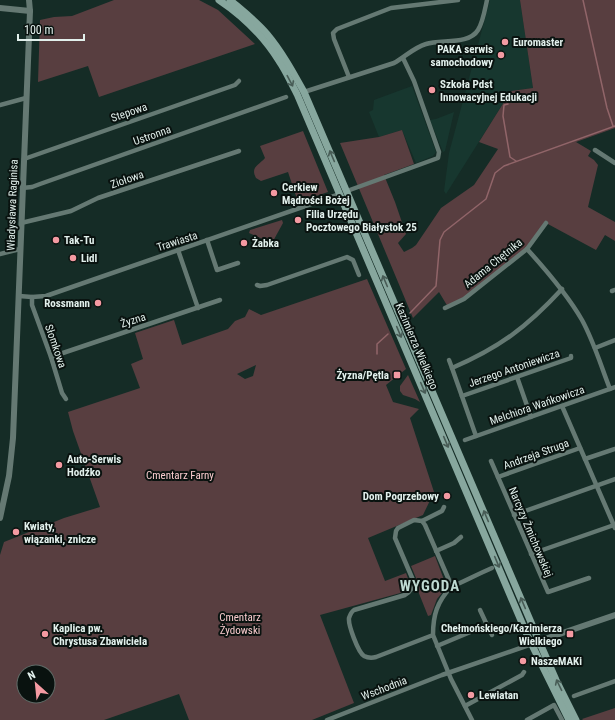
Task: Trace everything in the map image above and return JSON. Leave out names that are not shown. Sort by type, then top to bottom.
[{"type":"main road","name":"Kazimierza Wielkiego","points":[[219,0],[250,25],[280,62],[297,94],[344,193]]},
{"type":"main road","name":"Kazimierza Wielkiego","points":[[230,0],[250,16],[266,33],[285,58],[304,92],[366,244],[423,369],[556,680],[576,720]]},
{"type":"main road","name":"Kazimierza Wielkiego","points":[[366,244],[415,370],[510,594],[568,720]]},
{"type":"main road","points":[[415,370],[423,369]]},
{"type":"main road","points":[[510,594],[518,591]]},
{"type":"street","name":"Władysława Raginisa","points":[[0,516],[9,476],[13,438],[30,11],[29,0]]},
{"type":"street","name":"Władysława Raginisa","points":[[30,11],[33,0]]},
{"type":"street","points":[[349,77],[334,39],[333,33],[337,29],[391,8],[458,0]]},
{"type":"street","points":[[304,92],[394,62],[403,58],[411,50],[418,46],[428,43],[464,39],[475,34],[480,25],[487,0]]},
{"type":"street","points":[[0,8],[30,11]]},
{"type":"street","name":"Trawiasta","points":[[19,296],[46,296],[344,193],[438,158],[439,152],[414,81],[403,58]]},
{"type":"street","name":"Stepowa","points":[[24,159],[235,85],[239,81]]},
{"type":"street","name":"Ustronna","points":[[22,188],[32,187],[286,97]]},
{"type":"street","points":[[0,105],[26,98]]},
{"type":"street","points":[[595,150],[615,163]]},
{"type":"street","name":"Ziołowa","points":[[21,223],[71,211],[103,196],[239,151]]},
{"type":"street","name":"Adama Chętnika","points":[[445,308],[464,299],[527,250],[546,223]]},
{"type":"street","points":[[207,240],[217,270],[238,263]]},
{"type":"street","points":[[0,254],[20,249]]},
{"type":"street","points":[[178,250],[198,308]]},
{"type":"street","points":[[527,250],[562,290],[582,320],[613,388]]},
{"type":"street","points":[[257,285],[267,285],[347,257],[353,260],[359,275]]},
{"type":"street","name":"Jerzego Antoniewicza","points":[[476,436],[452,368],[484,353],[519,331],[542,311],[562,290]]},
{"type":"street","name":"Słomkowa","points":[[32,297],[32,305],[51,357],[62,393],[66,399]]},
{"type":"street","name":"Żyzna","points":[[51,357],[220,300]]},
{"type":"street","points":[[595,348],[615,340]]},
{"type":"street","name":"Jerzego Antoniewicza","points":[[462,396],[571,358],[570,356]]},
{"type":"street","points":[[449,360],[452,368]]},
{"type":"street","points":[[517,377],[531,417]]},
{"type":"street","name":"Melchiora Wańkowicza","points":[[465,440],[613,388]]},
{"type":"street","points":[[531,554],[614,527],[562,406]]},
{"type":"street","name":"Andrzeja Struga","points":[[498,477],[580,448]]},
{"type":"street","points":[[585,459],[615,449]]},
{"type":"street","name":"Narcyzy Żmichowskiej","points":[[491,461],[548,592],[589,578]]},
{"type":"street","points":[[514,515],[615,479]]},
{"type":"street","points":[[433,635],[376,657],[368,658],[362,654],[359,649],[349,620],[352,612],[357,609],[405,595],[411,590],[413,580],[395,538],[396,531],[398,528],[410,522],[418,520],[422,521],[442,511],[444,507]]},
{"type":"street","points":[[422,521],[451,587]]},
{"type":"street","points":[[436,551],[454,543],[461,537]]},
{"type":"street","points":[[472,720],[448,673],[437,646],[433,635],[433,620],[435,610],[439,602],[451,587],[492,568]]},
{"type":"street","points":[[480,610],[492,635]]},
{"type":"street","points":[[533,646],[539,641],[615,615]]},
{"type":"street","points":[[437,646],[487,625]]},
{"type":"street","name":"Wschodnia","points":[[327,720],[448,673],[533,646]]},
{"type":"street","points":[[465,706],[522,675],[524,672]]},
{"type":"street","points":[[574,696],[615,681]]},
{"type":"street","points":[[527,720],[554,705],[562,720]]},
{"type":"shaded area","points":[[490,0],[520,0],[533,88],[511,91],[446,194],[444,191],[449,153]]},
{"type":"shaded area","points":[[412,86],[436,152],[433,156],[416,163],[402,130],[379,137],[369,112],[373,110],[374,100]]},
{"type":"shaded area","points":[[454,112],[445,151],[443,152],[430,120]]},
{"type":"green space","points":[[114,0],[199,0],[218,10],[255,44],[99,97],[88,66],[38,82],[40,20],[54,17],[72,16]]},
{"type":"green space","points":[[520,0],[615,0],[615,128],[576,142],[591,151],[588,156],[598,165],[588,207],[615,222],[615,241],[605,235],[596,250],[546,223],[527,249],[464,299],[448,307],[439,292],[413,318],[340,143],[379,137],[402,130],[414,164],[384,175],[406,234],[398,243],[404,252],[412,248],[416,245],[441,208],[474,185],[498,149],[479,142],[511,91],[533,88]]},
{"type":"green space","points":[[303,131],[328,192],[298,202],[288,172],[261,181],[256,178],[254,171],[256,166],[265,158],[260,146]]},
{"type":"green space","points":[[282,220],[283,223],[272,243],[249,233],[250,230]]},
{"type":"green space","points":[[367,279],[406,369],[386,385],[393,402],[419,409],[410,418],[434,492],[423,515],[368,538],[385,581],[406,573],[408,585],[404,592],[320,615],[354,703],[312,720],[189,720],[179,694],[104,720],[0,720],[0,555],[4,542],[64,518],[100,507],[73,431],[68,412],[140,388],[131,364],[143,359],[135,333],[174,320],[182,345],[228,329],[235,321],[245,317],[249,309],[261,315]],"holes":[[[256,365],[253,376],[245,379],[237,374]]]},
{"type":"green space","points":[[408,375],[420,402],[403,395],[400,391],[400,386]]},
{"type":"green space","points":[[435,556],[446,585],[445,589],[437,599],[431,615],[428,616],[416,586],[416,578],[411,566]]},
{"type":"green space","points":[[615,708],[615,720],[582,719]]},
{"type":"waterway","points":[[583,0],[607,108],[613,126]]},
{"type":"waterway","points":[[508,104],[504,105],[503,116],[510,157],[516,161]]},
{"type":"waterway","points":[[410,313],[436,286],[440,240],[444,232],[486,199],[495,173],[504,166],[615,126]]},
{"type":"waterway","points":[[377,354],[377,344],[388,334]]},
{"type":"place","name":"Euromaster","points":[[505,42]]},
{"type":"place","name":"PAKA serwis samochodowy","points":[[501,55]]},
{"type":"place","name":"Szkoła Pdst Innowacyjnej Edukacji","points":[[432,90]]},
{"type":"place","name":"Cerkiew Mądrości Bożej","points":[[274,193]]},
{"type":"place","name":"Filia Urzędu Pocztowego Białystok 25","points":[[298,220]]},
{"type":"place","name":"Tak-Tu","points":[[56,240]]},
{"type":"place","name":"Żabka","points":[[244,243]]},
{"type":"place","name":"Lidl","points":[[73,258]]},
{"type":"place","name":"Rossmann","points":[[98,303]]},
{"type":"place","name":"Żyzna/Pętla","points":[[397,375]]},
{"type":"place","name":"Auto-Serwis Hodźko","points":[[59,465]]},
{"type":"place","name":"Dom Pogrzebowy","points":[[447,496]]},
{"type":"place","name":"Kwiaty, wiązanki, znicze","points":[[16,532]]},
{"type":"place","name":"Kaplica pw. Chrystusa Zbawiciela","points":[[45,634]]},
{"type":"place","name":"Chełmońskiego/Kazimierza Wielkiego","points":[[570,634]]},
{"type":"place","name":"NaszeMAKi","points":[[523,661]]},
{"type":"place","name":"Lewiatan","points":[[471,695]]},
{"type":"district","name":"WYGODA","points":[[430,586]]},
{"type":"park label","name":"Cmentarz Farny","points":[[180,475]]},
{"type":"park label","name":"Cmentarz Żydowski","points":[[240,623]]}]
